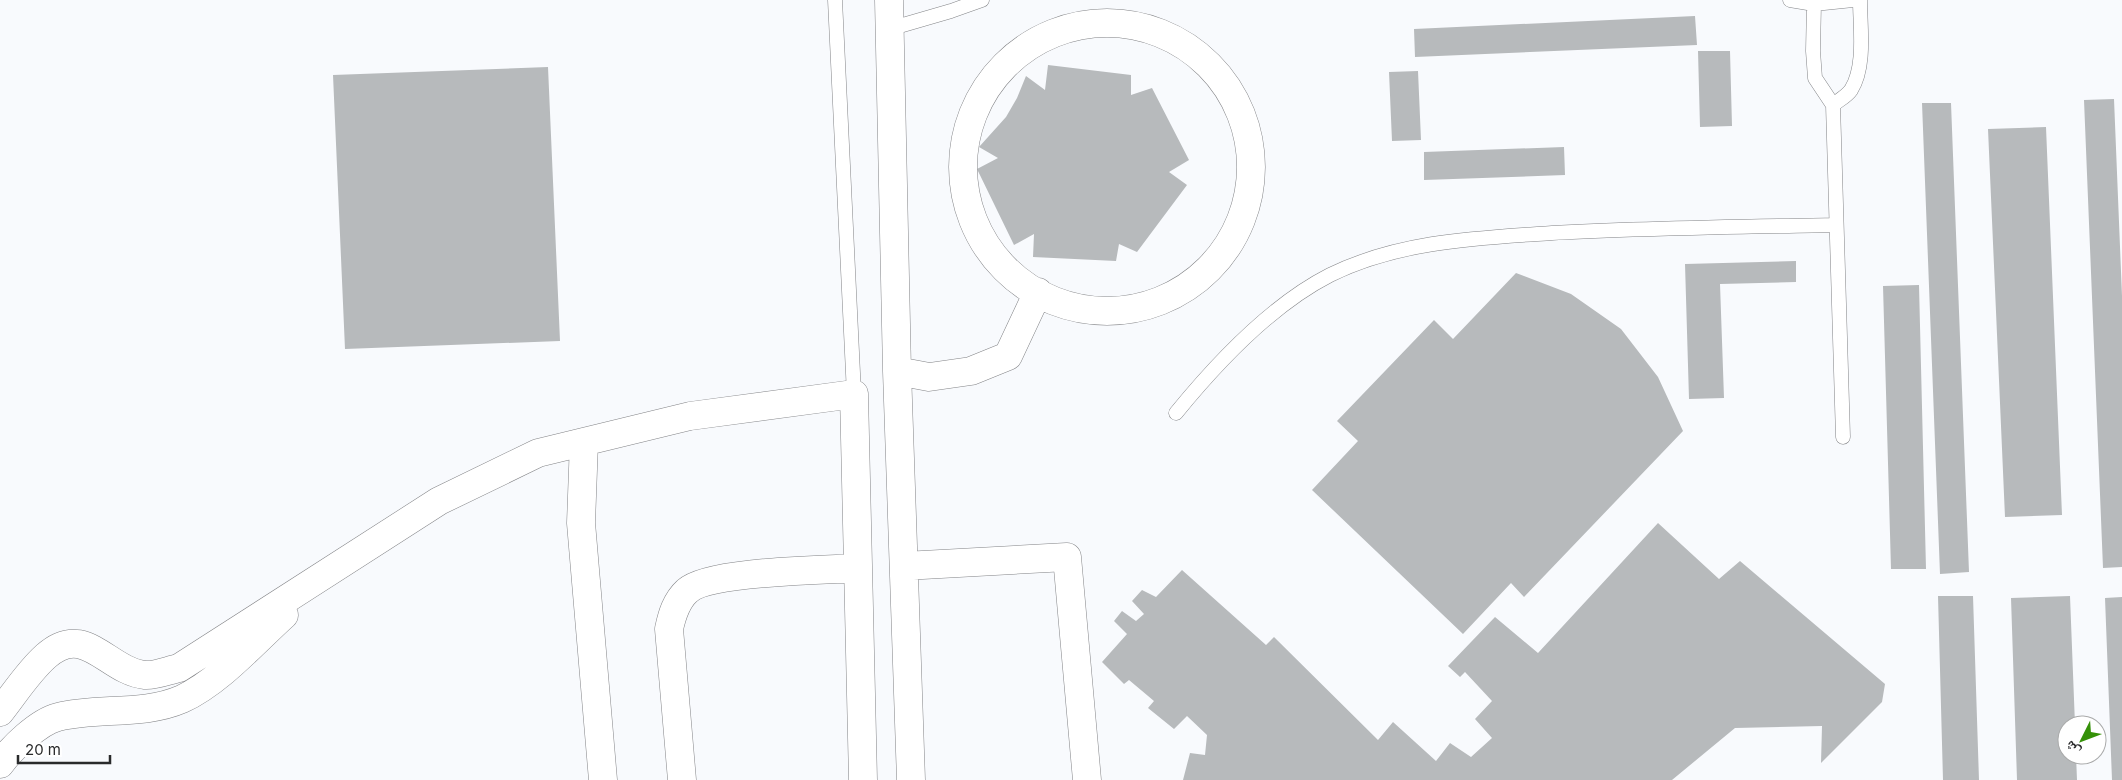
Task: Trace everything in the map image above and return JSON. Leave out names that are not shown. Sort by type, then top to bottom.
[{"type":"street","points":[[889,0],[897,371],[912,780]]},
{"type":"street","points":[[1092,23],[1140,26],[1184,45],[1219,77],[1243,118],[1252,165],[1245,212],[1223,255],[1188,287],[1145,307],[1097,312],[1051,300],[1038,292],[1011,275],[981,238],[964,193],[963,145],[978,100],[1006,62],[1046,35],[1092,23]]},
{"type":"street","points":[[897,371],[929,377],[971,371],[1008,356],[1038,292]]},
{"type":"street","points":[[0,712],[48,654],[66,644],[84,643],[123,668],[146,675],[179,668],[439,501],[538,453],[690,416],[854,394],[863,780]]},
{"type":"street","points":[[584,442],[581,523],[603,780]]},
{"type":"street","points":[[904,566],[1067,557],[1087,780]]},
{"type":"street","points":[[0,764],[10,751],[25,738],[56,717],[154,707],[180,699],[204,687],[339,565]]},
{"type":"street","points":[[682,780],[669,629],[673,612],[687,590],[713,580],[858,568]]},
{"type":"lane","points":[[835,0],[854,394]]},
{"type":"lane","points":[[889,28],[951,11],[982,0]]},
{"type":"lane","points":[[1790,0],[1814,4],[1853,0]]},
{"type":"lane","points":[[1833,105],[1846,96],[1855,80],[1860,37],[1860,0]]},
{"type":"lane","points":[[1814,4],[1813,51],[1815,78],[1833,105],[1843,437]]},
{"type":"lane","points":[[1176,414],[1212,369],[1278,310],[1329,276],[1377,256],[1438,243],[1632,228],[1836,225]]},
{"type":"building","points":[[1695,16],[1697,45],[1415,57],[1414,29]]},
{"type":"building","points":[[1698,51],[1730,51],[1732,126],[1700,127]]},
{"type":"building","points":[[1048,65],[1131,75],[1131,95],[1152,88],[1189,160],[1169,172],[1187,185],[1137,252],[1119,244],[1116,261],[1033,257],[1034,234],[1014,245],[977,169],[998,158],[979,147],[1006,117],[1017,98],[1026,76],[1045,90]]},
{"type":"building","points":[[548,67],[560,341],[345,349],[333,75]]},
{"type":"building","points":[[1418,71],[1421,140],[1392,141],[1389,72]]},
{"type":"building","points":[[2114,99],[2122,296],[2122,567],[2103,568],[2084,100]]},
{"type":"building","points":[[1922,103],[1951,103],[1969,572],[1940,574]]},
{"type":"building","points":[[2046,127],[2062,515],[2005,517],[1988,129]]},
{"type":"building","points":[[1564,147],[1565,175],[1424,180],[1424,152]]},
{"type":"building","points":[[1796,261],[1796,282],[1720,284],[1724,398],[1689,399],[1685,264]]},
{"type":"building","points":[[1516,273],[1571,294],[1621,329],[1658,377],[1683,431],[1524,597],[1511,583],[1463,634],[1312,490],[1358,441],[1337,421],[1434,320],[1453,339]]},
{"type":"building","points":[[1919,285],[1926,569],[1891,569],[1883,286]]},
{"type":"building","points":[[1658,523],[1719,579],[1740,561],[1885,684],[1882,702],[1821,763],[1822,726],[1735,728],[1672,780],[1183,780],[1190,753],[1205,755],[1207,735],[1187,716],[1174,729],[1148,708],[1154,701],[1129,680],[1124,684],[1102,662],[1127,634],[1114,621],[1122,611],[1136,621],[1144,614],[1132,601],[1142,590],[1156,597],[1182,570],[1266,645],[1274,637],[1378,740],[1393,722],[1436,761],[1450,743],[1471,757],[1492,738],[1475,719],[1492,701],[1465,672],[1460,677],[1448,666],[1495,617],[1538,653]]},
{"type":"building","points":[[1938,596],[1973,596],[1979,780],[1943,780]]},
{"type":"building","points":[[2070,596],[2075,715],[2057,715],[2057,765],[2076,765],[2077,780],[2017,780],[2011,598]]},
{"type":"building","points":[[2122,597],[2122,780],[2112,780],[2105,598]]}]
